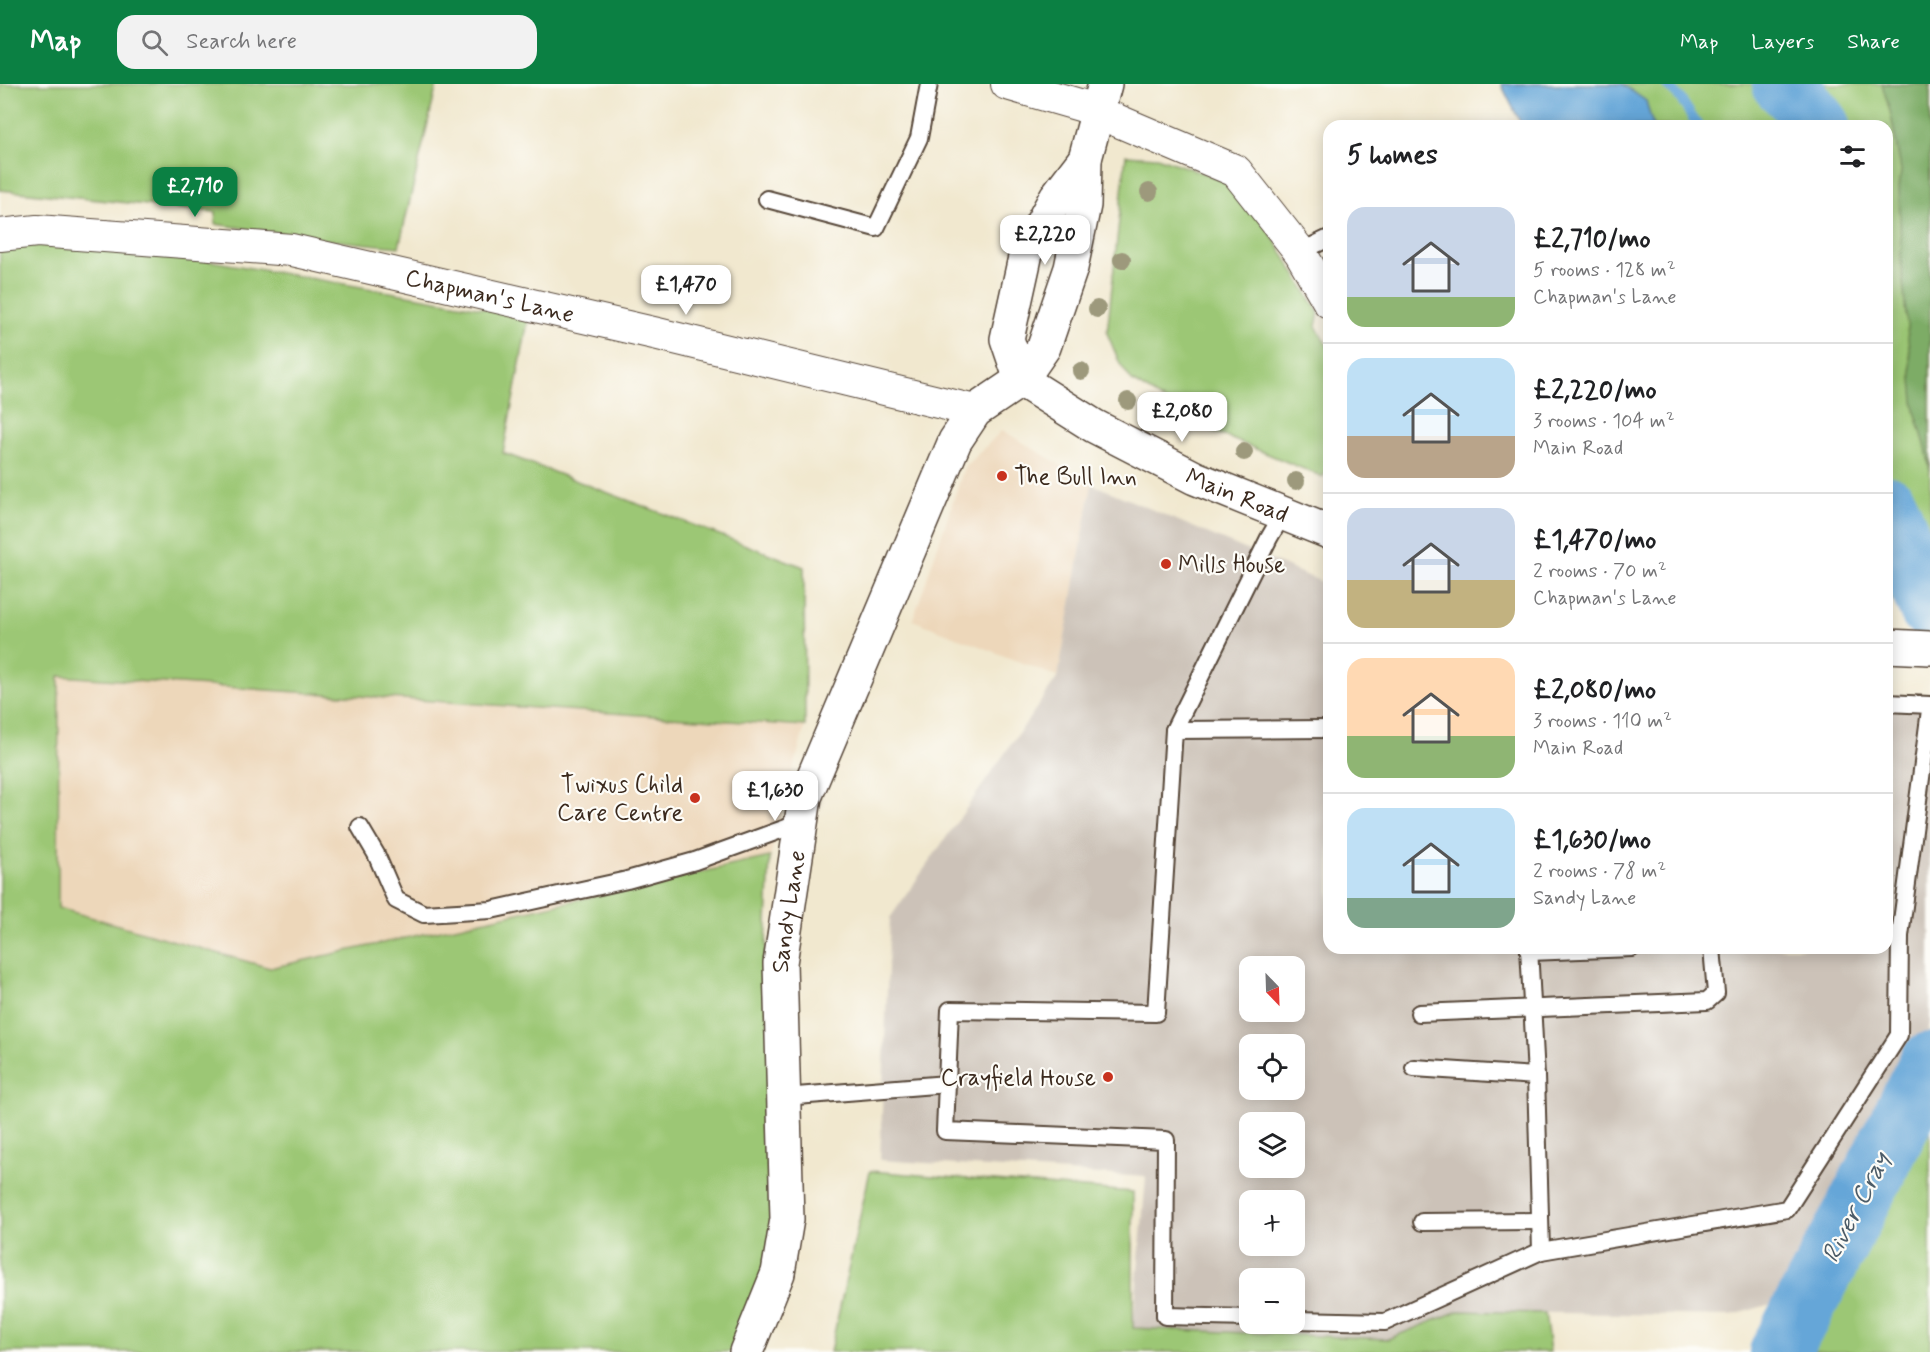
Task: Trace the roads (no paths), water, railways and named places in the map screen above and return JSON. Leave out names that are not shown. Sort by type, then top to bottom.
[{"type":"street","points":[[1007,84],[1101,98],[1236,171],[1300,252],[1323,292]]},
{"type":"street","points":[[1021,380],[1044,347],[1071,268],[1084,205],[1085,159],[1101,98]]},
{"type":"street","points":[[1021,380],[1007,339],[1026,253],[1056,197],[1085,159]]},
{"type":"street","name":"Chapman's Lane","points":[[0,235],[37,231],[292,250],[658,334],[975,411]]},
{"type":"street","name":"Sandy Lane","points":[[746,1352],[778,1274],[787,1219],[780,963],[804,796],[955,441],[975,411],[1021,380]]},
{"type":"street","name":"Main Road","points":[[1021,380],[1104,432],[1196,478],[1323,530]]},
{"type":"lane","points":[[767,199],[876,228],[919,138],[928,84]]},
{"type":"lane","points":[[1300,252],[1323,241]]},
{"type":"lane","points":[[1239,1318],[1165,1316],[1166,1140],[945,1131],[950,1010],[1156,1013],[1174,730],[1283,514]]},
{"type":"lane","points":[[1893,704],[1930,705]]},
{"type":"lane","points":[[1305,1320],[1385,1322],[1541,1251],[1787,1209],[1899,1035],[1893,937],[1930,710]]},
{"type":"lane","points":[[1174,730],[1323,729]]},
{"type":"lane","points":[[360,827],[376,854],[396,900],[423,914],[491,910],[627,880],[695,861],[800,823]]},
{"type":"lane","points":[[1529,954],[1536,1076],[1541,1251]]},
{"type":"lane","points":[[1419,1013],[1707,1001],[1716,993],[1713,954]]},
{"type":"lane","points":[[1414,1068],[1536,1076]]},
{"type":"lane","points":[[784,1097],[947,1084]]},
{"type":"lane","points":[[1422,1222],[1540,1221]]},
{"type":"water","points":[[1501,84],[1622,84],[1646,101],[1651,120],[1519,120]]},
{"type":"waterway","points":[[1666,84],[1680,98],[1694,120]]},
{"type":"waterway","name":"River Cray","points":[[1783,84],[1814,120]]},
{"type":"waterway","name":"River Cray","points":[[1893,520],[1930,609]]},
{"type":"waterway","points":[[1893,586],[1917,580]]},
{"type":"waterway","name":"River Cray","points":[[1780,1352],[1930,1063]]},
{"type":"place","name":"The Bull Inn","points":[[1002,476]]},
{"type":"place","name":"Mills House","points":[[1166,564]]},
{"type":"place","name":"Twixus Child Care Centre","points":[[695,798]]},
{"type":"place","name":"Crayfield House","points":[[1108,1077]]}]
